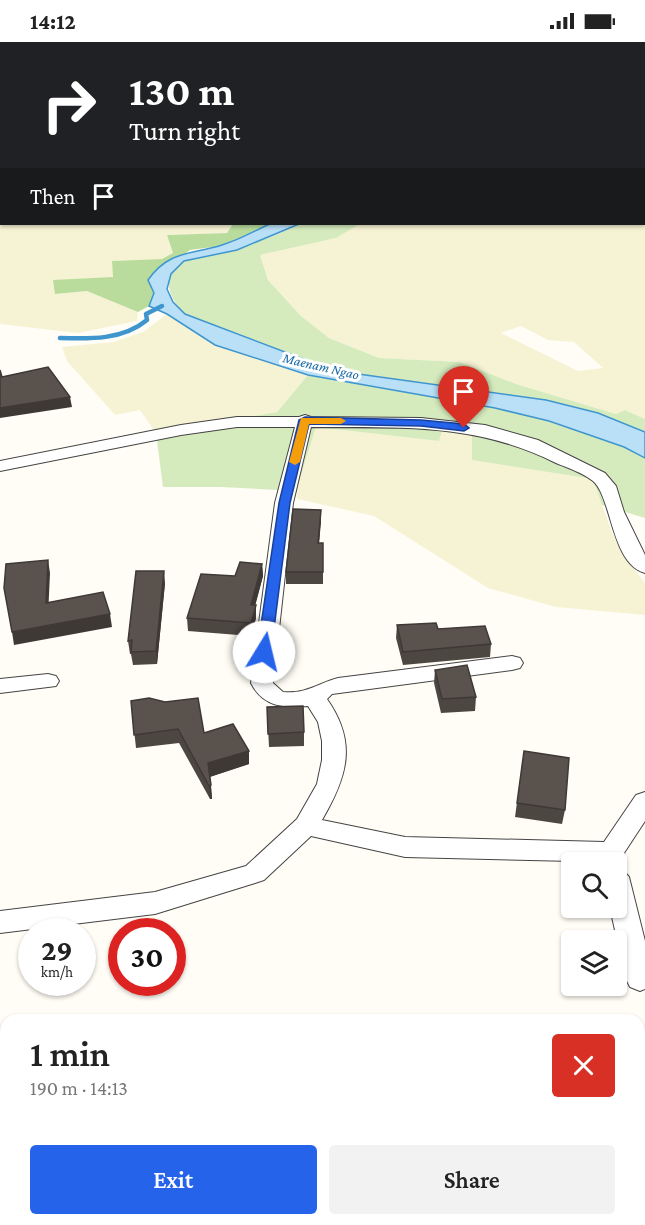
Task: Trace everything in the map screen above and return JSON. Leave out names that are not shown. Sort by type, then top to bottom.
[{"type":"street","points":[[305,420],[285,503],[262,683],[266,694],[274,699],[314,698],[324,689],[338,685],[512,663]]},
{"type":"street","points":[[0,466],[181,430],[237,422],[305,420],[421,423],[485,430],[532,444],[599,477],[610,490],[615,512],[631,550],[645,567]]},
{"type":"street","points":[[0,686],[48,681]]},
{"type":"street","points":[[0,922],[156,903],[255,873],[306,826],[333,772],[332,730],[326,711],[314,698]]},
{"type":"street","points":[[619,852],[645,801]]},
{"type":"street","points":[[306,826],[405,847],[561,860]]},
{"type":"street","points":[[626,918],[640,979]]},
{"type":"shaded area","points":[[0,225],[232,225],[227,233],[167,235],[173,253],[162,259],[112,261],[114,276],[55,294],[87,291],[138,312],[137,321],[78,333],[0,324]]},
{"type":"shaded area","points":[[358,225],[645,225],[645,419],[625,410],[616,414],[516,384],[460,362],[379,358],[329,338],[301,316],[268,280],[260,255],[336,238]],"holes":[[[521,326],[548,340],[574,342],[603,368],[578,371],[501,333]]]},
{"type":"shaded area","points":[[167,314],[215,345],[308,375],[277,412],[156,433],[140,410],[115,415],[67,361],[62,347],[114,342],[143,332]]},
{"type":"shaded area","points":[[316,427],[439,441],[442,431],[472,433],[473,460],[593,479],[612,533],[625,557],[645,583],[645,615],[556,607],[488,588],[374,516],[297,499],[296,491]]},
{"type":"green space","points":[[232,225],[268,225],[220,246],[190,250],[148,280],[154,293],[149,306],[138,312],[87,291],[55,294],[53,280],[113,277],[112,261],[162,259],[173,253],[167,235],[227,233]]},
{"type":"green space","points":[[297,225],[358,225],[336,238],[260,255],[268,280],[301,316],[329,338],[379,358],[460,362],[516,384],[616,414],[625,410],[645,419],[645,432],[598,413],[546,400],[351,373],[306,360],[185,314],[179,308],[169,287],[169,280],[176,266],[191,257],[216,254],[269,237]]},
{"type":"green space","points":[[308,375],[523,413],[566,425],[606,440],[645,458],[645,518],[602,505],[593,479],[472,460],[472,434],[442,431],[439,441],[316,427],[296,491],[163,487],[156,433],[277,412]]},
{"type":"water","name":"Maenam Ngao","points":[[268,225],[297,225],[237,250],[184,261],[171,274],[167,289],[173,302],[185,314],[306,360],[351,373],[546,400],[598,413],[645,432],[645,458],[624,447],[549,421],[495,408],[308,375],[215,345],[167,314],[149,306],[154,293],[148,280],[164,263],[181,255],[240,238]]},
{"type":"building","points":[[48,367],[70,397],[0,408],[0,370],[2,377]]},
{"type":"building","points":[[293,509],[321,510],[318,543],[323,543],[323,572],[286,572]]},
{"type":"building","points":[[48,560],[46,603],[103,592],[110,614],[12,632],[4,588],[6,564]]},
{"type":"building","points":[[240,562],[262,564],[251,605],[256,605],[251,623],[187,618],[201,574],[235,576]]},
{"type":"building","points":[[136,571],[164,571],[156,651],[131,652],[132,640],[128,641]]},
{"type":"building","points":[[436,623],[438,629],[485,626],[491,644],[403,652],[397,625]]},
{"type":"building","points":[[467,665],[476,697],[442,699],[435,670]]},
{"type":"building","points":[[149,698],[165,702],[198,698],[204,733],[233,724],[249,751],[208,763],[211,785],[209,786],[178,729],[134,735],[131,701]]},
{"type":"building","points":[[303,706],[304,732],[268,734],[267,707]]},
{"type":"building","points":[[524,751],[569,758],[565,810],[517,803]]},
{"type":"waterway","points":[[60,338],[117,335],[138,327],[147,320],[146,314],[162,306]]},
{"type":"slow traffic","points":[[295,462],[305,420],[341,421]]},
{"type":"route","points":[[264,652],[285,503],[305,420],[421,423],[464,428]]}]
